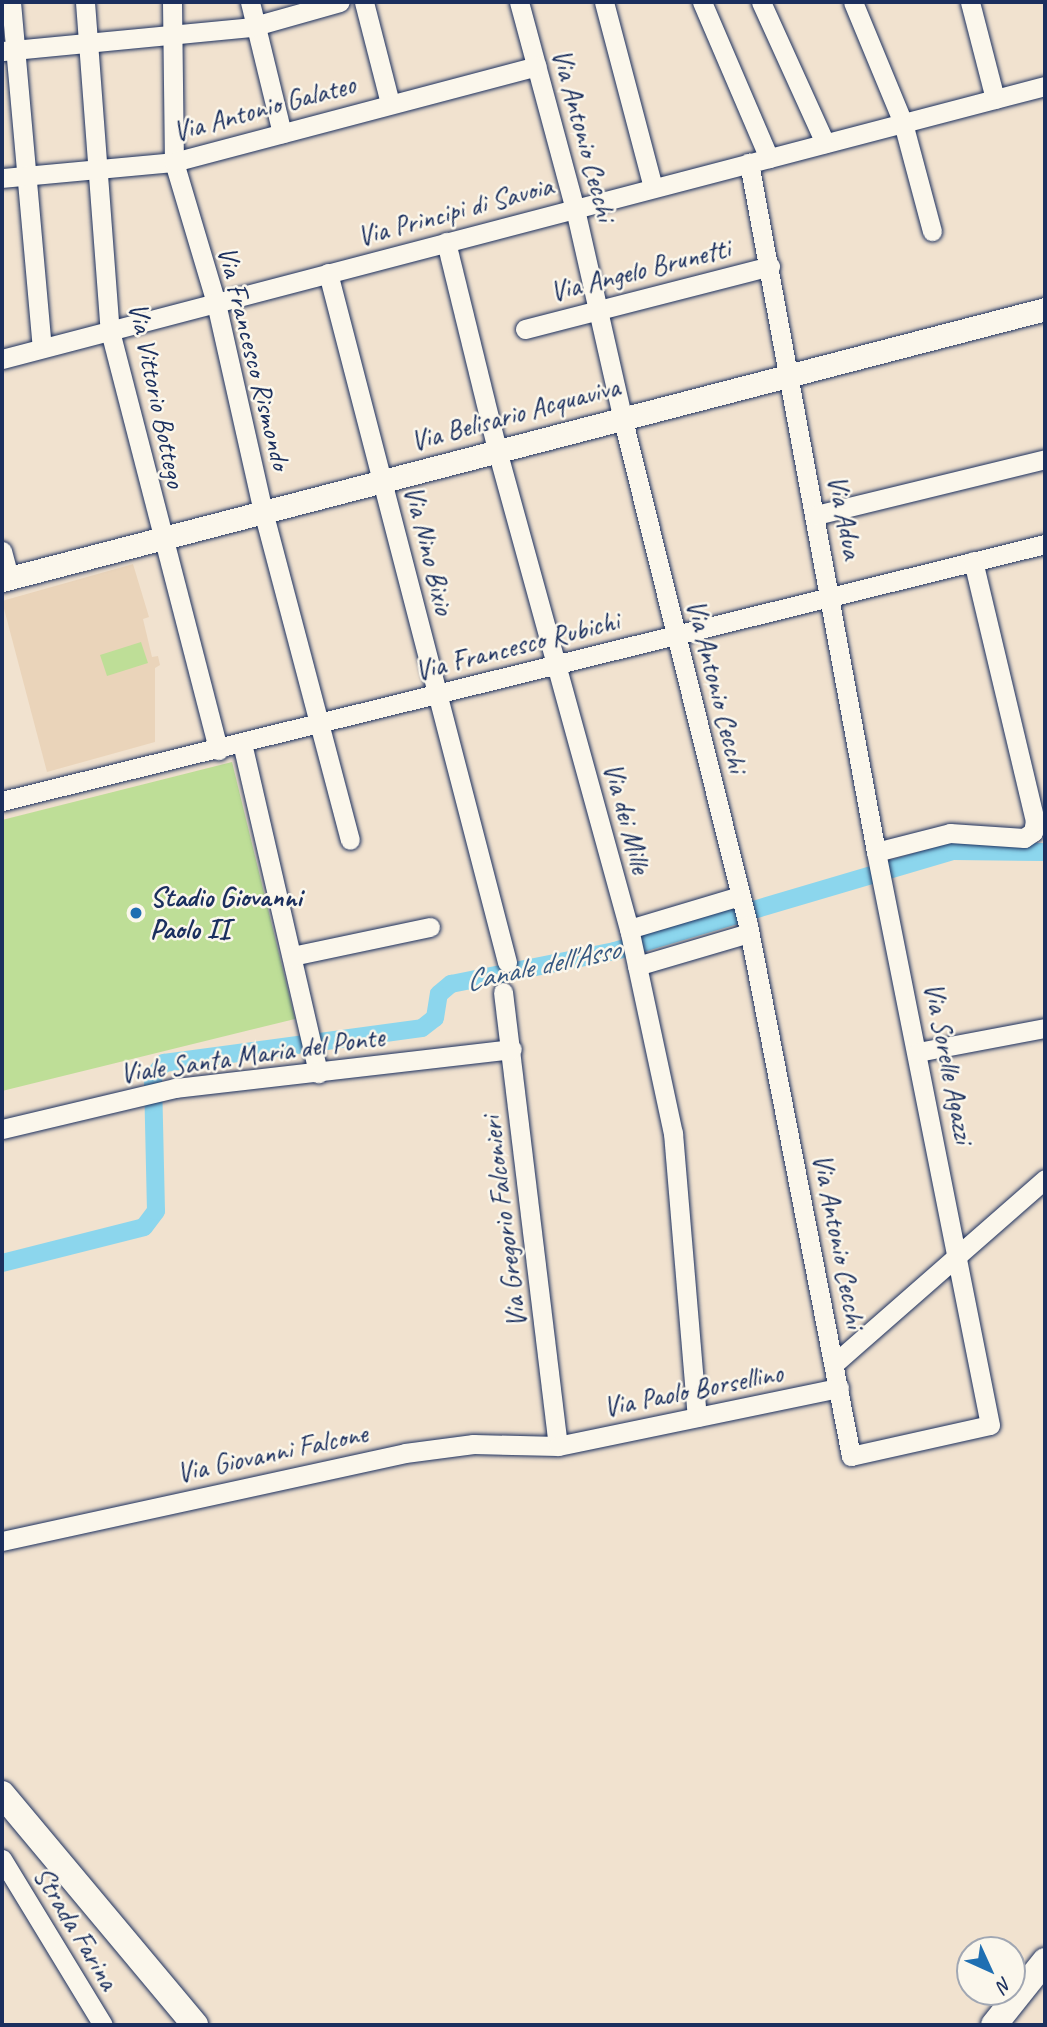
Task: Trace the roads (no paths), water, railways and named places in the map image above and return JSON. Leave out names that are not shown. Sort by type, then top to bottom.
[{"type":"main road","points":[[2,1794],[195,2025]]},
{"type":"main road","points":[[994,2025],[1045,1961]]},
{"type":"street","points":[[11,2],[8,50],[27,175],[42,348]]},
{"type":"street","name":"Via Vittorio Bottego","points":[[85,2],[110,331],[218,750]]},
{"type":"street","name":"Via Francesco Rismondo","points":[[172,2],[174,162],[216,303],[263,511],[350,840]]},
{"type":"street","points":[[250,2],[282,133]]},
{"type":"street","points":[[8,50],[256,25],[340,2]]},
{"type":"street","points":[[364,2],[390,103]]},
{"type":"street","name":"Via Antonio Cecchi","points":[[519,2],[575,209],[622,416],[741,898],[839,1388]]},
{"type":"street","points":[[604,2],[653,188]]},
{"type":"street","points":[[702,2],[769,158]]},
{"type":"street","points":[[761,2],[825,143]]},
{"type":"street","points":[[853,2],[903,123],[932,232]]},
{"type":"street","points":[[970,2],[995,99]]},
{"type":"street","name":"Via Antonio Galateo","points":[[2,178],[174,162],[537,66]]},
{"type":"street","name":"Via Principi di Savoia","points":[[2,359],[1045,86]]},
{"type":"street","name":"Via Adua","points":[[749,163],[791,374],[877,856],[884,881]]},
{"type":"street","name":"Via dei Mille","points":[[446,243],[497,450],[559,665],[629,931],[673,1133],[697,1417]]},
{"type":"street","name":"Via Angelo Brunetti","points":[[525,329],[770,266]]},
{"type":"street","name":"Via Nino Bixio","points":[[328,273],[384,480],[507,962]]},
{"type":"street","name":"Via Belisario Acquaviva","points":[[5,579],[622,416],[1045,309]]},
{"type":"street","points":[[816,515],[1045,459]]},
{"type":"street","name":"Via Francesco Rubichi","points":[[2,800],[218,750],[1045,544]]},
{"type":"street","points":[[2,551],[5,579]]},
{"type":"street","points":[[877,856],[950,833],[1024,838],[1033,832],[1035,821],[974,561]]},
{"type":"street","points":[[242,743],[318,1066]]},
{"type":"street","name":"Via Sorelle Agazzi","points":[[839,1388],[850,1456],[989,1425],[884,881]]},
{"type":"street","points":[[629,931],[741,898]]},
{"type":"street","points":[[292,956],[430,928]]},
{"type":"street","points":[[636,962],[748,929]]},
{"type":"street","name":"Via Gregorio Falconieri","points":[[503,992],[558,1446]]},
{"type":"street","points":[[918,1052],[1045,1028]]},
{"type":"street","name":"Viale Santa Maria del Ponte","points":[[2,1129],[175,1088],[318,1066],[512,1049]]},
{"type":"street","points":[[835,1363],[1045,1179]]},
{"type":"street","name":"Via Paolo Borsellino","points":[[558,1446],[839,1388]]},
{"type":"street","name":"Via Giovanni Falcone","points":[[2,1541],[405,1453],[473,1444],[558,1446]]},
{"type":"street","name":"Strada Farina","points":[[2,1859],[103,2025]]},
{"type":"waterway","name":"Canale dell'Asso","points":[[2,1263],[144,1227],[156,1211],[153,1077],[164,1063],[422,1028],[435,1018],[439,994],[451,984],[615,951],[953,851],[1045,852]]},
{"type":"place","name":"Stadio Giovanni Paolo II","points":[[136,913]]}]
